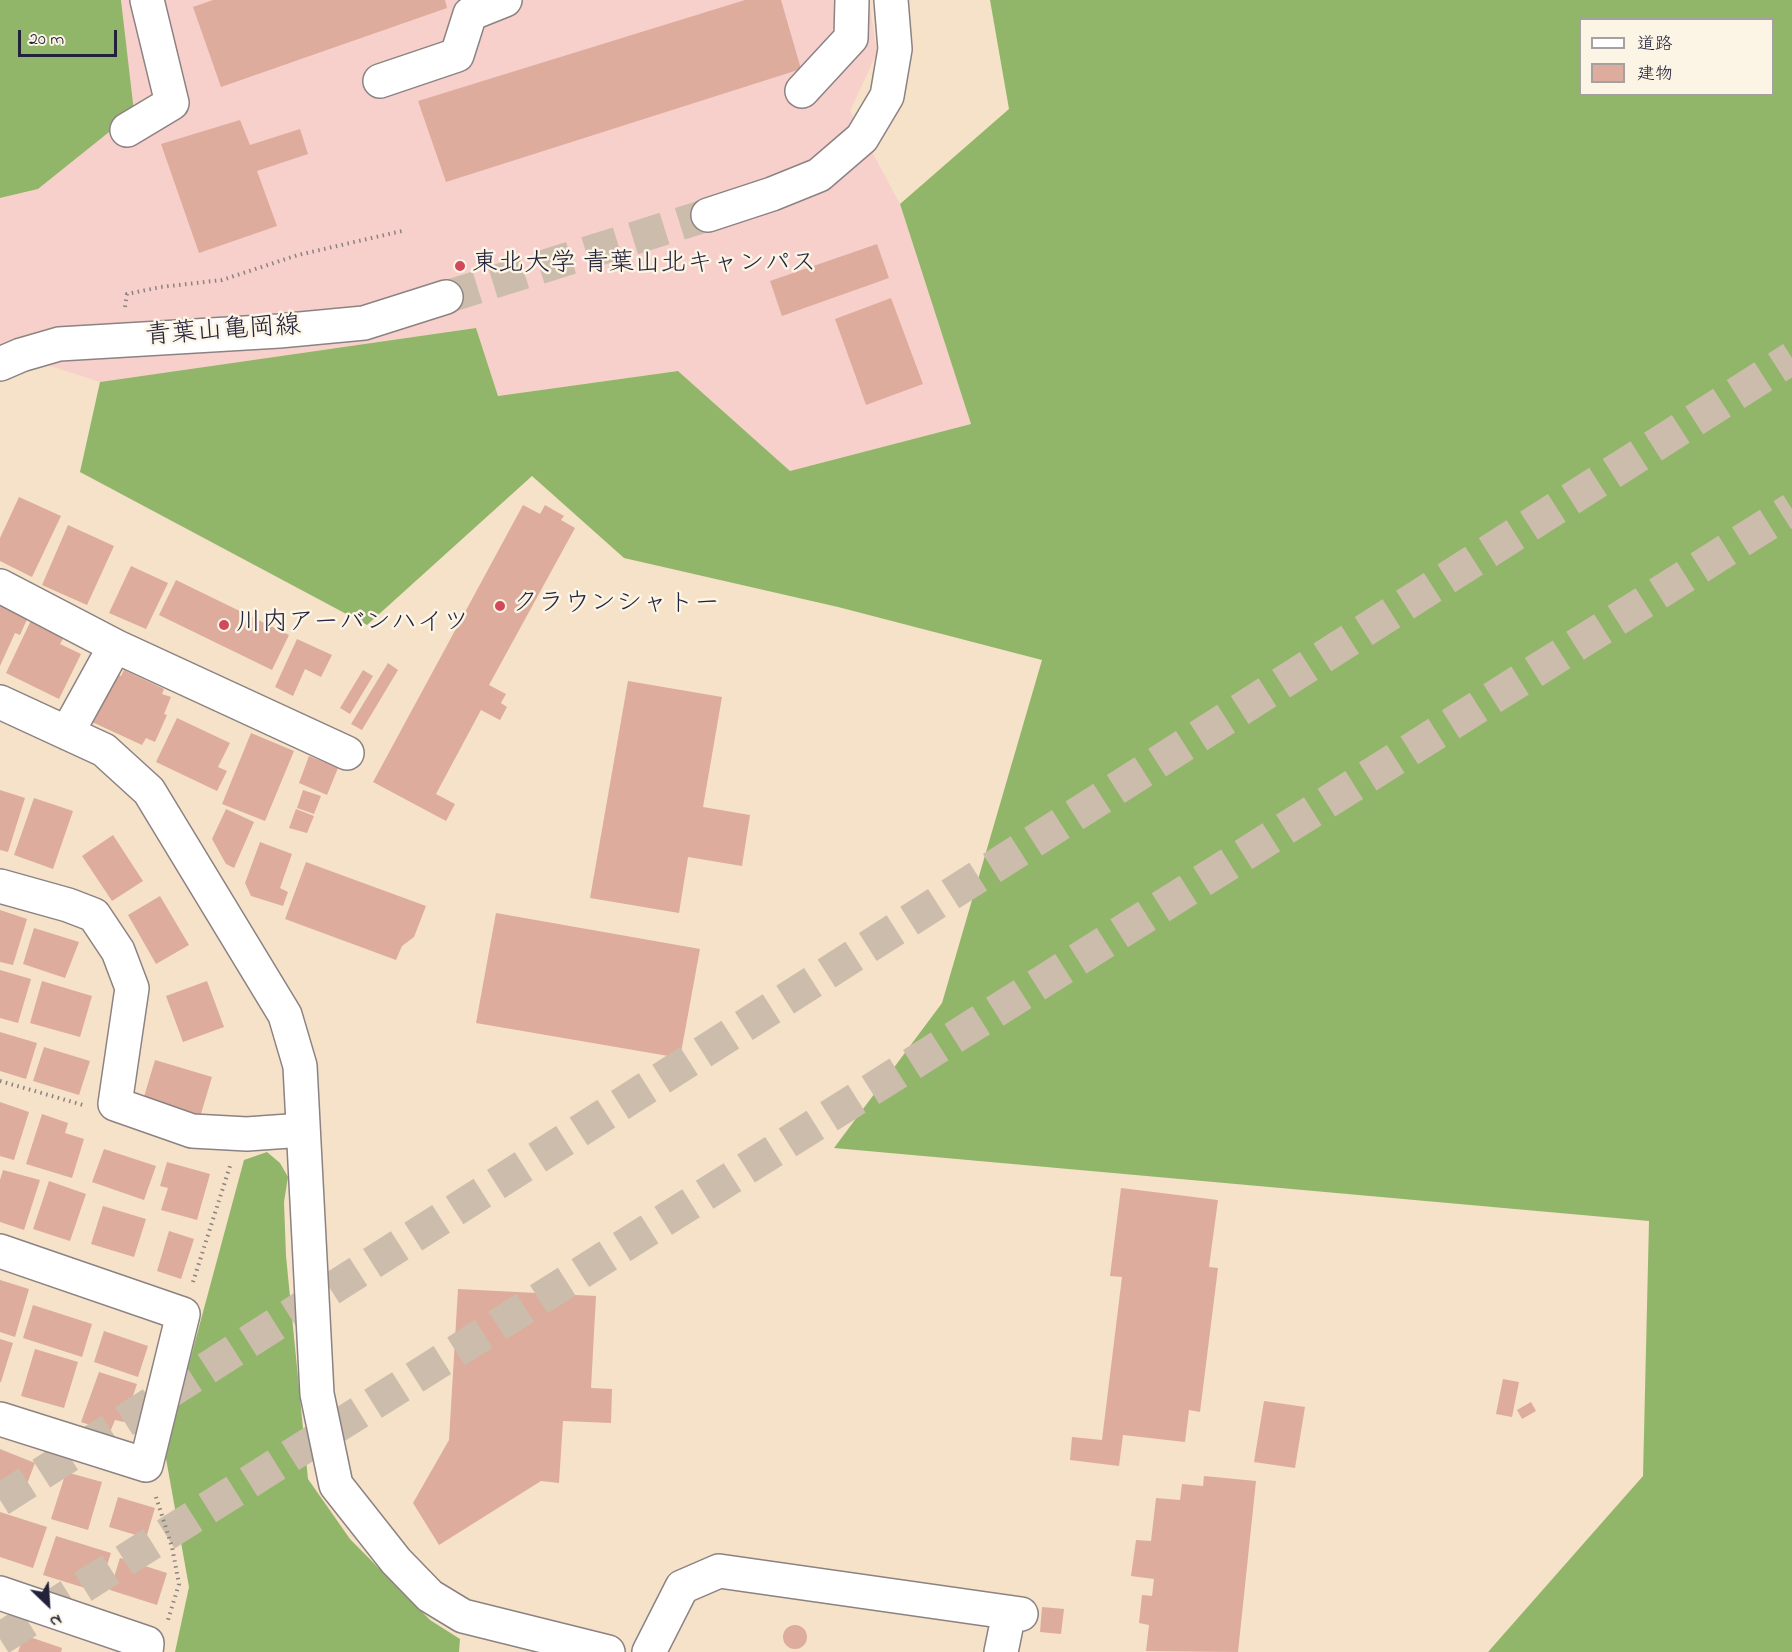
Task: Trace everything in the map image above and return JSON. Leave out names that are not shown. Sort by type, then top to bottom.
[{"type":"street","points":[[127,130],[172,103],[147,0]]},
{"type":"street","points":[[380,81],[458,55],[470,14],[505,0]]},
{"type":"street","points":[[802,91],[851,38],[852,0]]},
{"type":"street","points":[[708,215],[772,194],[819,175],[862,138],[887,96],[895,49],[891,0]]},
{"type":"street","name":"青葉山亀岡線","points":[[0,364],[59,344],[279,331],[364,323],[446,297]]},
{"type":"street","points":[[0,586],[115,646],[347,753]]},
{"type":"street","points":[[67,733],[115,646]]},
{"type":"street","points":[[0,702],[104,750],[149,791],[285,1016],[300,1066],[317,1394],[336,1485],[396,1560],[430,1596],[463,1616],[608,1652]]},
{"type":"street","points":[[0,886],[68,905],[94,915],[118,951],[132,988],[116,1104],[192,1131],[248,1134],[303,1131]]},
{"type":"street","points":[[0,1251],[183,1314],[146,1465],[0,1419]]},
{"type":"street","points":[[649,1652],[682,1587],[719,1571],[1015,1613],[1000,1652]]},
{"type":"street","points":[[0,1593],[147,1642],[156,1641]]},
{"type":"path","points":[[119,340],[127,294],[161,287],[222,280],[298,255],[402,231]]},
{"type":"path","points":[[0,1081],[95,1109],[116,1104]]},
{"type":"path","points":[[192,1284],[228,1173]]},
{"type":"path","points":[[146,1465],[172,1547],[179,1584],[156,1641]]},
{"type":"shaded area","name":"東北大学 青葉山北キャンパス","points":[[121,0],[869,0],[877,53],[850,111],[900,204],[971,424],[790,471],[678,371],[498,396],[476,328],[100,382],[0,350],[0,198],[38,189],[133,112]]},
{"type":"green space","points":[[0,0],[121,0],[134,112],[38,189],[0,198]]},
{"type":"green space","points":[[990,0],[1792,0],[1792,1652],[1488,1652],[1643,1476],[1649,1221],[834,1148],[942,1003],[1042,660],[838,607],[624,558],[532,476],[367,625],[80,472],[100,382],[476,328],[498,396],[678,371],[790,471],[971,424],[900,204],[1009,109]]},
{"type":"green space","points":[[267,1152],[280,1163],[288,1177],[284,1202],[286,1256],[308,1479],[350,1539],[430,1620],[460,1639],[459,1652],[175,1652],[189,1587],[165,1453],[244,1160]]},
{"type":"building","points":[[213,0],[445,0],[447,8],[221,87],[193,7]]},
{"type":"building","points":[[745,0],[781,0],[801,69],[446,182],[418,101]]},
{"type":"building","points":[[240,120],[250,145],[300,129],[308,154],[257,171],[277,226],[199,253],[161,144]]},
{"type":"building","points":[[877,244],[889,278],[782,316],[770,281]]},
{"type":"building","points":[[891,298],[923,384],[866,405],[835,319]]},
{"type":"building","points":[[19,497],[61,516],[32,577],[0,561],[0,538]]},
{"type":"building","name":"クラウンシャトー","points":[[523,505],[540,514],[545,505],[564,516],[561,520],[575,528],[489,685],[506,694],[501,703],[507,707],[500,720],[481,710],[436,794],[455,804],[446,821],[373,782]]},
{"type":"building","points":[[68,525],[114,546],[87,605],[42,585]]},
{"type":"building","points":[[131,566],[168,583],[146,629],[109,613]]},
{"type":"building","name":"川内アーバンハイツ","points":[[176,580],[289,635],[272,670],[159,615]]},
{"type":"building","points":[[0,602],[29,615],[20,635],[15,633],[0,666]]},
{"type":"building","points":[[34,614],[65,635],[60,644],[81,654],[59,699],[6,673]]},
{"type":"building","points":[[297,639],[332,655],[321,677],[305,669],[293,696],[275,687]]},
{"type":"building","points":[[388,663],[398,670],[362,730],[351,724]]},
{"type":"building","points":[[124,670],[164,689],[162,694],[171,697],[164,714],[167,715],[155,742],[146,738],[142,745],[92,722],[110,671],[121,676]]},
{"type":"building","points":[[363,670],[373,676],[350,714],[340,708]]},
{"type":"building","points":[[628,681],[722,697],[703,807],[750,815],[742,866],[688,857],[679,913],[590,898]]},
{"type":"building","points":[[177,718],[230,743],[218,767],[227,771],[217,791],[156,762]]},
{"type":"building","points":[[251,733],[294,751],[265,821],[222,804]]},
{"type":"building","points":[[309,756],[338,768],[327,795],[299,783]]},
{"type":"building","points":[[0,790],[25,798],[8,852],[0,850]]},
{"type":"building","points":[[303,790],[321,796],[314,814],[297,808]]},
{"type":"building","points":[[34,798],[73,811],[53,869],[14,855]]},
{"type":"building","points":[[226,809],[254,822],[234,868],[226,864],[212,839]]},
{"type":"building","points":[[296,809],[314,816],[307,833],[289,828]]},
{"type":"building","points":[[113,835],[143,881],[112,901],[82,856]]},
{"type":"building","points":[[260,842],[292,854],[280,888],[288,892],[283,906],[251,896],[245,883]]},
{"type":"building","points":[[306,862],[426,906],[414,937],[402,946],[396,960],[285,919]]},
{"type":"building","points":[[160,896],[189,945],[156,964],[128,915]]},
{"type":"building","points":[[0,910],[27,919],[13,965],[0,962]]},
{"type":"building","points":[[496,913],[700,949],[680,1058],[476,1023]]},
{"type":"building","points":[[34,928],[79,942],[65,978],[23,964]]},
{"type":"building","points":[[0,970],[31,979],[18,1023],[0,1018]]},
{"type":"building","points":[[42,981],[92,996],[80,1037],[30,1023]]},
{"type":"building","points":[[207,981],[224,1027],[183,1042],[166,996]]},
{"type":"building","points":[[0,1032],[37,1043],[26,1079],[0,1071]]},
{"type":"building","points":[[44,1047],[90,1061],[79,1095],[33,1081]]},
{"type":"building","points":[[155,1060],[212,1077],[200,1117],[143,1100]]},
{"type":"building","points":[[0,1102],[29,1112],[14,1160],[0,1156]]},
{"type":"building","points":[[42,1114],[68,1123],[65,1133],[84,1139],[72,1178],[26,1164]]},
{"type":"building","points":[[104,1149],[156,1166],[144,1200],[92,1182]]},
{"type":"building","points":[[167,1162],[210,1174],[197,1220],[161,1210],[168,1188],[160,1186]]},
{"type":"building","points":[[3,1170],[40,1180],[24,1230],[0,1222],[0,1180]]},
{"type":"building","points":[[49,1181],[86,1194],[70,1241],[33,1229]]},
{"type":"building","points":[[1121,1188],[1218,1200],[1209,1267],[1218,1268],[1200,1412],[1189,1410],[1185,1442],[1123,1435],[1119,1466],[1070,1460],[1072,1437],[1102,1440],[1122,1277],[1110,1276]]},
{"type":"building","points":[[103,1206],[146,1219],[134,1257],[91,1244]]},
{"type":"building","points":[[169,1231],[194,1239],[181,1279],[157,1271]]},
{"type":"building","points":[[0,1280],[29,1289],[15,1337],[0,1332]]},
{"type":"building","points":[[458,1289],[596,1296],[591,1388],[612,1389],[611,1423],[563,1421],[559,1483],[541,1481],[439,1545],[413,1503],[449,1440]]},
{"type":"building","points":[[33,1305],[92,1324],[82,1357],[23,1338]]},
{"type":"building","points":[[104,1331],[148,1346],[138,1377],[94,1362]]},
{"type":"building","points":[[0,1339],[13,1343],[1,1382],[0,1382]]},
{"type":"building","points":[[35,1349],[78,1362],[64,1408],[21,1396]]},
{"type":"building","points":[[99,1372],[137,1384],[124,1422],[115,1420],[110,1432],[81,1422]]},
{"type":"building","points":[[1503,1379],[1519,1382],[1512,1417],[1496,1414]]},
{"type":"building","points":[[1264,1401],[1305,1407],[1295,1468],[1254,1462]]},
{"type":"building","points":[[1531,1402],[1536,1411],[1522,1419],[1517,1410]]},
{"type":"building","points":[[0,1449],[35,1463],[18,1507],[0,1500]]},
{"type":"building","points":[[66,1472],[102,1482],[88,1530],[51,1519]]},
{"type":"building","points":[[1204,1476],[1256,1481],[1238,1652],[1146,1651],[1149,1625],[1139,1623],[1142,1595],[1152,1596],[1154,1579],[1131,1576],[1136,1540],[1151,1541],[1156,1498],[1180,1500],[1182,1484],[1203,1486]]},
{"type":"building","points":[[118,1497],[155,1508],[146,1538],[109,1527]]},
{"type":"building","points":[[0,1512],[47,1527],[33,1568],[0,1557]]},
{"type":"building","points":[[56,1536],[111,1553],[98,1592],[43,1575]]},
{"type":"building","points":[[120,1558],[167,1573],[157,1605],[110,1590]]},
{"type":"building","points":[[1042,1607],[1064,1609],[1061,1634],[1040,1632]]},
{"type":"building","points":[[795,1625],[803,1629],[807,1637],[803,1645],[795,1649],[787,1645],[783,1637],[787,1629]]},
{"type":"building","points":[[24,1635],[62,1648],[61,1652],[18,1652]]},
{"type":"tunnel","points":[[446,297],[708,215]]},
{"type":"tunnel","points":[[0,1500],[1792,358]]},
{"type":"tunnel","points":[[0,1639],[1792,509]]},
{"type":"place","name":"東北大学 青葉山北キャンパス","points":[[460,266]]},
{"type":"place","name":"クラウンシャトー","points":[[500,606]]},
{"type":"place","name":"川内アーバンハイツ","points":[[224,625]]}]
